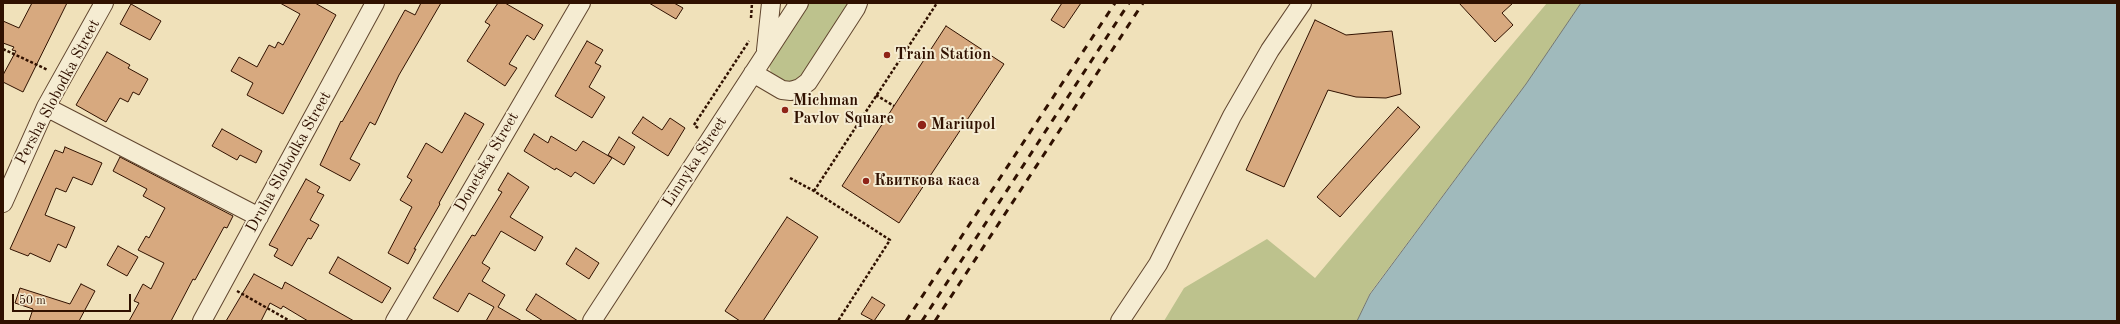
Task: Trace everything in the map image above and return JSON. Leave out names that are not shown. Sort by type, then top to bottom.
[{"type":"street","name":"Persha Slobodka Street","points":[[3,203],[46,107],[104,3]]},
{"type":"street","name":"Druha Slobodka Street","points":[[202,321],[375,3]]},
{"type":"street","name":"Donetska Street","points":[[395,321],[581,3]]},
{"type":"street","points":[[771,3],[766,55],[763,65],[765,76],[772,85]]},
{"type":"street","name":"Linnyka Street","points":[[592,321],[799,3]]},
{"type":"street","points":[[753,73],[782,90],[791,91],[800,88],[808,82],[858,3]]},
{"type":"street","points":[[1120,321],[1158,264],[1232,116],[1270,50],[1302,3]]},
{"type":"street","points":[[46,107],[259,217]]},
{"type":"path","points":[[814,191],[937,3]]},
{"type":"path","points":[[694,125],[750,41]]},
{"type":"path","points":[[3,50],[63,76]]},
{"type":"path","points":[[876,95],[894,106]]},
{"type":"path","points":[[790,178],[814,191],[890,240],[838,321]]},
{"type":"path","points":[[223,283],[290,321]]},
{"type":"green space","points":[[807,3],[851,3],[803,78],[791,86],[772,78],[769,64]]},
{"type":"green space","points":[[1547,3],[1581,3],[1526,84],[1370,293],[1357,321],[1164,321],[1184,288],[1267,239],[1315,278]]},
{"type":"water","points":[[1581,3],[2117,3],[2117,321],[1357,321],[1370,294],[1526,84]]},
{"type":"building","points":[[32,3],[67,3],[23,92],[3,82],[3,75],[16,51],[12,50],[14,47],[3,43],[3,21],[19,28]]},
{"type":"building","points":[[280,3],[315,3],[336,15],[283,114],[247,95],[253,83],[231,71],[239,57],[257,67],[269,45],[275,48],[278,42],[283,45],[300,14]]},
{"type":"building","points":[[421,3],[441,3],[399,75],[375,125],[370,122],[350,159],[360,164],[350,181],[320,165],[341,121],[342,122],[405,10],[415,15]]},
{"type":"building","points":[[498,3],[505,3],[543,25],[534,40],[527,35],[509,64],[517,68],[505,86],[467,61],[490,25],[485,22]]},
{"type":"building","points":[[649,3],[674,3],[683,8],[676,19]]},
{"type":"building","points":[[1062,3],[1081,3],[1064,28],[1051,20]]},
{"type":"building","points":[[1459,3],[1513,3],[1502,13],[1513,25],[1495,42]]},
{"type":"building","points":[[131,4],[161,21],[150,40],[120,24]]},
{"type":"building","points":[[1315,20],[1346,35],[1392,31],[1401,94],[1386,98],[1356,97],[1328,90],[1284,187],[1246,170]]},
{"type":"building","points":[[946,26],[1004,64],[899,223],[842,186]]},
{"type":"building","points":[[587,41],[603,50],[595,63],[601,66],[589,87],[605,97],[592,118],[555,96]]},
{"type":"building","points":[[107,52],[130,65],[128,68],[148,79],[139,95],[133,92],[128,102],[120,98],[106,122],[76,105]]},
{"type":"building","points":[[1398,107],[1420,127],[1340,217],[1317,197]]},
{"type":"building","points":[[465,113],[484,124],[414,249],[416,249],[408,264],[388,253],[412,207],[400,200],[412,180],[407,177],[426,143],[442,153]]},
{"type":"building","points":[[643,117],[662,130],[670,118],[685,128],[668,156],[632,133]]},
{"type":"building","points":[[222,129],[262,151],[256,163],[240,155],[237,160],[212,146]]},
{"type":"building","points":[[534,134],[548,143],[551,136],[576,151],[583,141],[612,158],[594,184],[575,172],[571,177],[556,168],[555,170],[524,151]]},
{"type":"building","points":[[619,137],[635,147],[624,165],[608,155]]},
{"type":"building","points":[[65,147],[102,163],[92,185],[73,177],[66,192],[56,188],[45,215],[75,227],[66,248],[58,244],[50,262],[30,253],[28,256],[10,249],[55,150],[63,153]]},
{"type":"building","points":[[120,157],[233,216],[227,228],[224,227],[195,280],[193,279],[171,321],[129,321],[139,303],[134,301],[143,284],[151,289],[164,263],[138,250],[146,236],[149,238],[165,208],[143,196],[147,189],[113,171]]},
{"type":"building","points":[[508,173],[529,187],[510,217],[543,237],[535,251],[501,231],[482,263],[490,268],[482,281],[505,295],[498,307],[522,321],[486,321],[494,307],[469,293],[458,312],[433,298],[472,235],[475,236],[502,192],[498,190]]},
{"type":"building","points":[[306,179],[320,187],[317,192],[324,195],[310,220],[319,225],[311,239],[308,238],[292,266],[274,256],[278,249],[269,245]]},
{"type":"building","points":[[787,217],[818,237],[763,321],[740,321],[725,311]]},
{"type":"building","points":[[118,246],[138,257],[127,276],[107,265]]},
{"type":"building","points":[[576,248],[599,263],[589,279],[566,264]]},
{"type":"building","points":[[338,257],[391,288],[382,303],[329,273]]},
{"type":"building","points":[[254,274],[282,289],[285,282],[354,321],[308,321],[283,306],[281,309],[270,303],[261,321],[226,321]]},
{"type":"building","points":[[81,284],[95,291],[79,321],[29,321],[33,309],[15,303],[20,288],[70,304]]},
{"type":"building","points":[[536,294],[578,321],[543,321],[526,310]]},
{"type":"building","points":[[872,297],[885,305],[874,321],[861,314]]},
{"type":"railway","points":[[906,321],[1115,3]]},
{"type":"railway","points":[[922,321],[1129,3]]},
{"type":"railway","points":[[935,321],[1143,3]]},
{"type":"place","name":"Train Station","points":[[887,55]]},
{"type":"place","name":"Michman Pavlov Square","points":[[785,110]]},
{"type":"place","name":"Mariupol","points":[[922,125]]},
{"type":"place","name":"Квиткова каса","points":[[866,181]]}]
